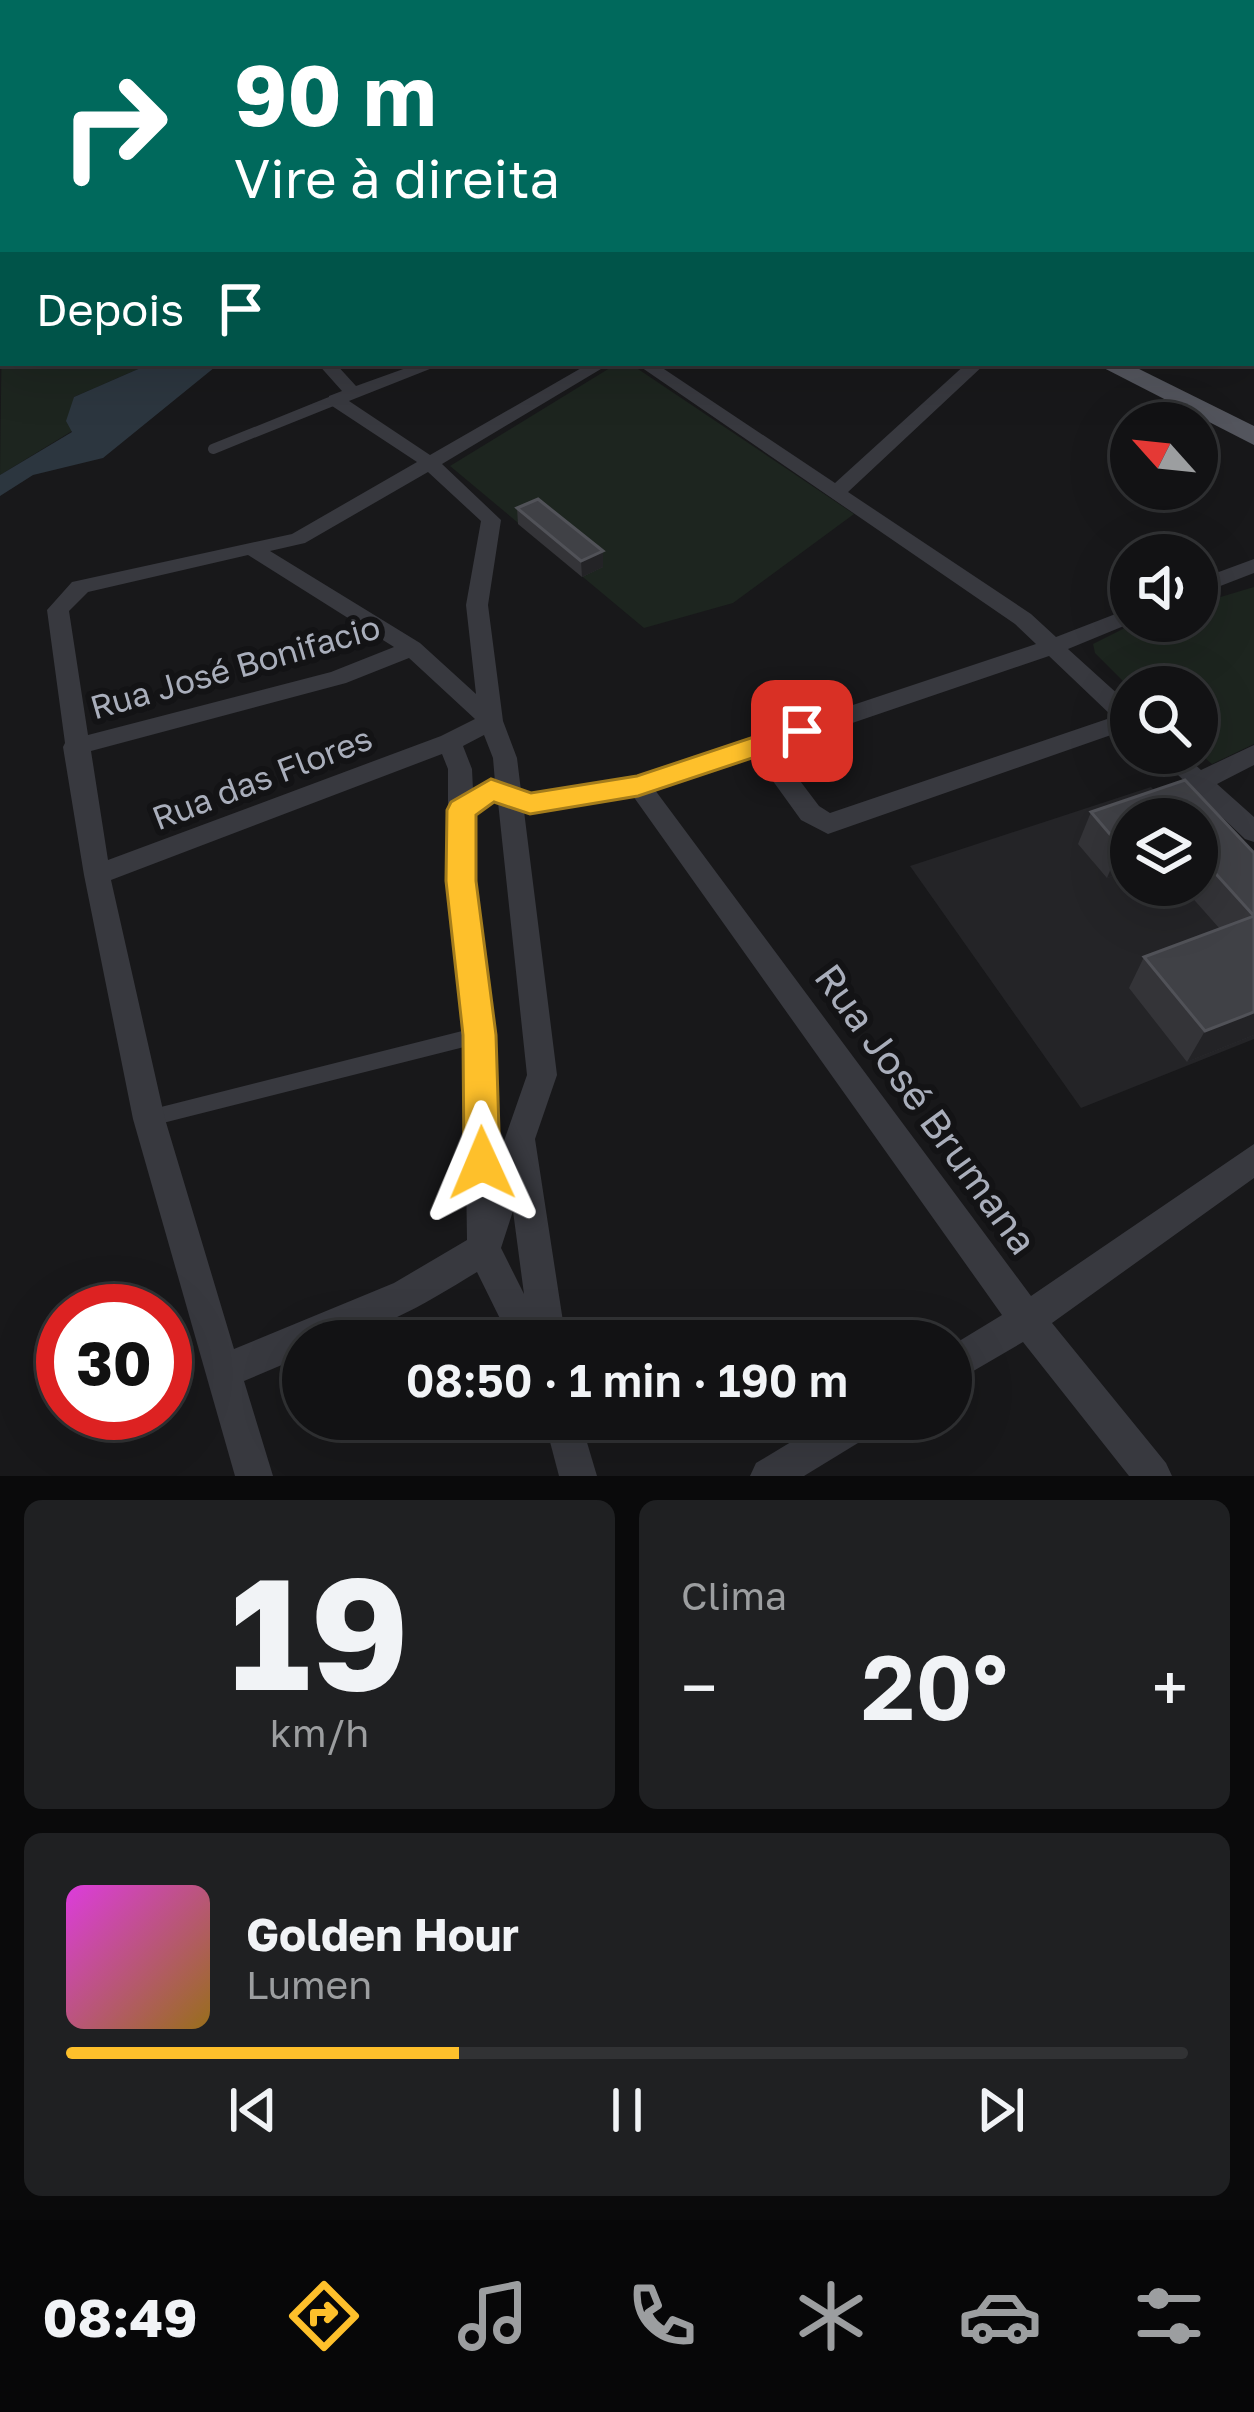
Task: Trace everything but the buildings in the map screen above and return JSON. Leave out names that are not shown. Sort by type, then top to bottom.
[{"type":"main road","points":[[1113,366],[1254,437]]},
{"type":"street","points":[[225,1371],[406,1295],[484,1249],[542,1075],[505,758],[491,721],[477,605],[491,520],[430,463],[344,397],[328,366]]},
{"type":"street","points":[[344,397],[428,366]]},
{"type":"street","points":[[254,1476],[149,1119],[75,747],[57,623],[63,601],[80,587],[156,567],[254,550],[313,532],[597,366]]},
{"type":"street","points":[[648,366],[987,594],[1054,646],[1110,699]]},
{"type":"street","points":[[836,493],[974,366]]},
{"type":"street","points":[[254,550],[412,648],[491,721]]},
{"type":"street","points":[[1218,580],[1254,565]]},
{"type":"street","points":[[461,810],[491,790],[530,804],[638,786],[1054,646],[1110,623]]},
{"type":"street","name":"Rua José Bonifacio","points":[[75,747],[338,678],[412,648]]},
{"type":"street","name":"Rua das Flores","points":[[97,875],[450,742],[491,721]]},
{"type":"street","points":[[760,745],[810,813],[828,824],[1110,726]]},
{"type":"street","points":[[450,742],[460,769],[461,881],[479,1035],[484,1249],[519,1320]]},
{"type":"street","points":[[1199,782],[1254,754]]},
{"type":"street","points":[[1190,774],[1254,832]]},
{"type":"street","name":"Rua José Brumana","points":[[638,786],[1027,1320],[1153,1476]]},
{"type":"street","points":[[519,1139],[545,1320]]},
{"type":"street","points":[[972,1353],[1027,1320],[1254,1159]]},
{"type":"street","points":[[568,1440],[578,1476]]},
{"type":"street","points":[[770,1476],[829,1440]]},
{"type":"lane","points":[[213,449],[344,397]]},
{"type":"lane","points":[[149,1119],[479,1035]]},
{"type":"shaded area","points":[[1,366],[145,366],[74,397],[72,431],[0,475]]},
{"type":"shaded area","points":[[145,366],[216,366],[103,458],[33,475],[0,496],[0,475],[72,432],[66,421],[74,397]]},
{"type":"shaded area","points":[[613,366],[633,366],[854,514],[733,603],[644,628],[450,466]]},
{"type":"shaded area","points":[[1254,587],[1254,744],[1218,761],[1218,666],[1110,668],[1093,644],[1110,636],[1110,642],[1218,642],[1218,598]]},
{"type":"shaded area","points":[[1151,787],[1161,798],[1117,798]]},
{"type":"shaded area","points":[[1110,800],[1110,906],[1218,906],[1218,890],[1254,898],[1254,1039],[1081,1108],[910,866]]},
{"type":"route","points":[[482,1163],[479,1035],[461,881],[461,810],[491,790],[530,804],[638,786],[802,731]]}]
